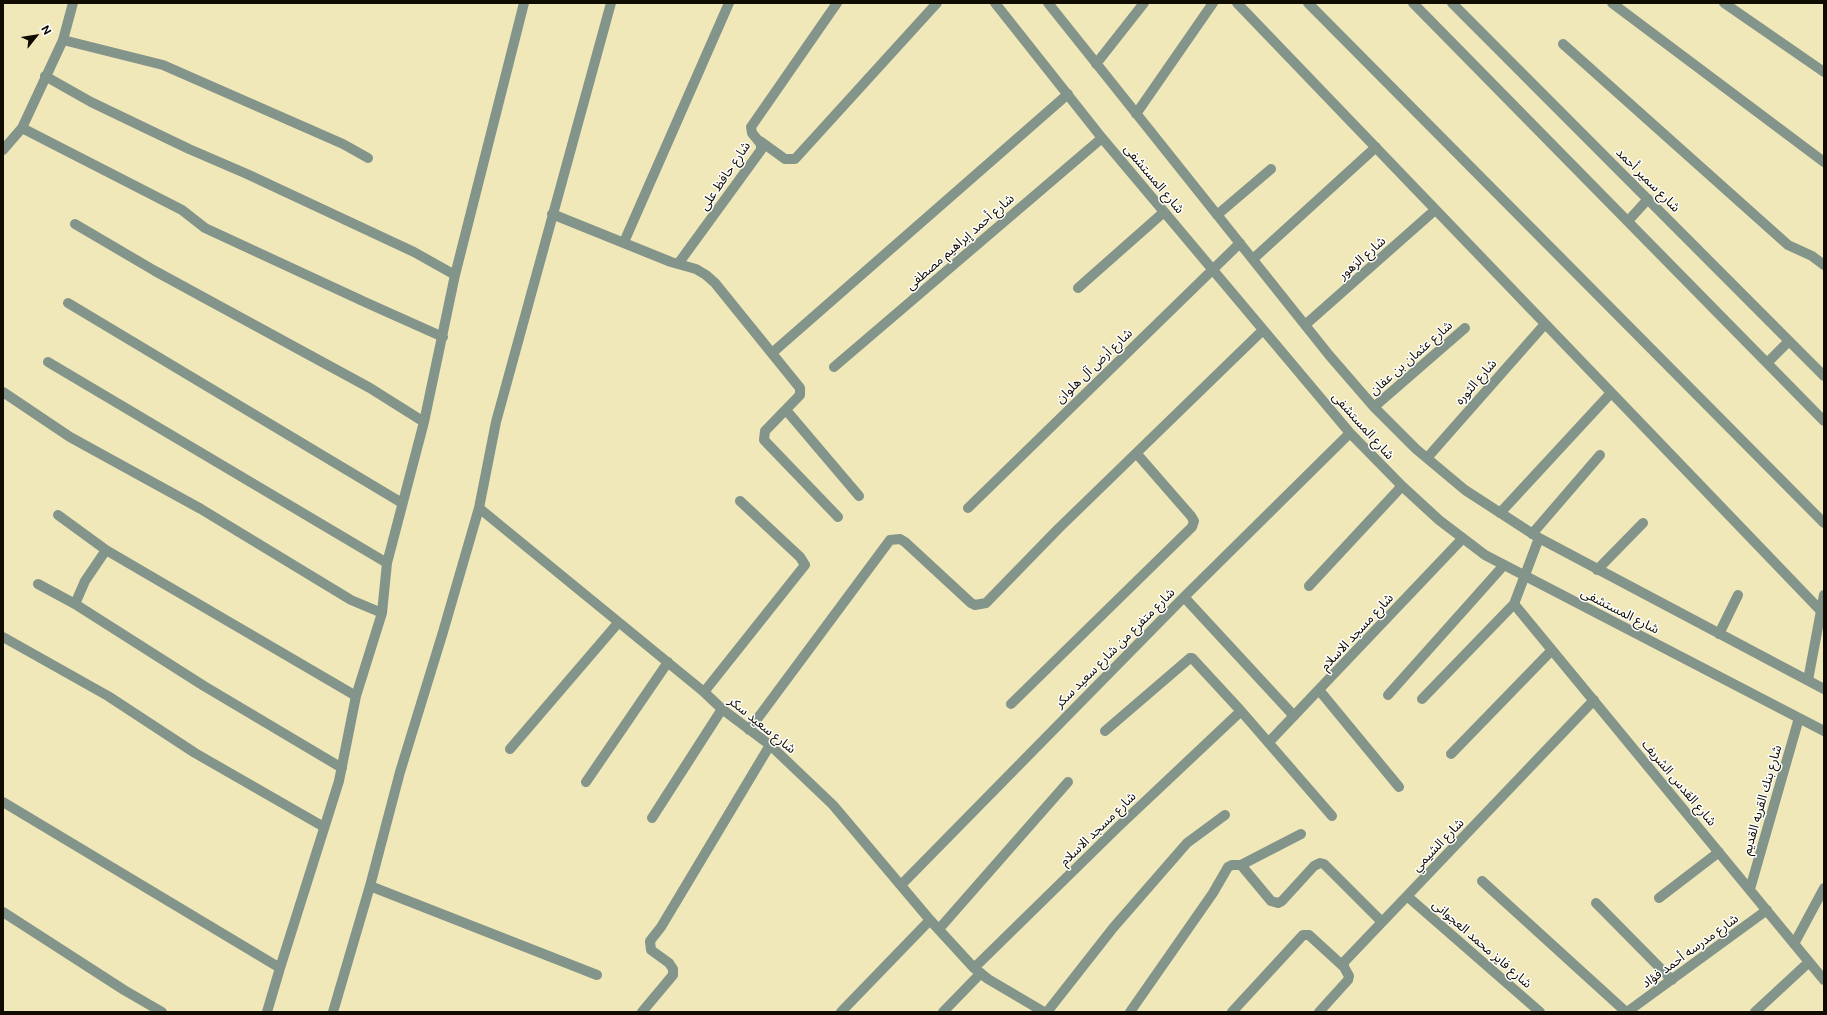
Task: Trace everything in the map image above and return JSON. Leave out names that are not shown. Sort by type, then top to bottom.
[{"type":"street","points":[[3,150],[22,128],[63,40],[73,3]]},
{"type":"street","points":[[267,1012],[342,768],[356,696],[382,613],[387,563],[424,422],[455,275],[524,3]]},
{"type":"street","points":[[333,1012],[370,886],[400,772],[479,508],[496,422],[611,3]]},
{"type":"street","points":[[624,242],[729,3]]},
{"type":"street","name":"شارع حافظ على","points":[[678,264],[761,150],[760,141],[753,136],[751,127],[837,3]]},
{"type":"street","points":[[760,141],[785,159],[795,159],[937,3]]},
{"type":"street","name":"شارع المستشفى","points":[[995,3],[1102,138],[1350,433],[1402,486],[1439,520],[1485,555],[1824,731]]},
{"type":"street","name":"شارع المستشفى","points":[[1048,3],[1305,325],[1374,407],[1427,458],[1465,490],[1535,536],[1597,570],[1824,688]]},
{"type":"street","points":[[1096,64],[1144,3]]},
{"type":"street","points":[[1136,114],[1213,3]]},
{"type":"street","points":[[1238,3],[1822,612]]},
{"type":"street","points":[[1308,3],[1824,523]]},
{"type":"street","points":[[1413,3],[1824,421]]},
{"type":"street","name":"شارع سمير أحمد","points":[[1452,3],[1824,376]]},
{"type":"street","points":[[1612,3],[1824,162]]},
{"type":"street","points":[[1724,3],[1824,72]]},
{"type":"street","points":[[63,40],[163,65],[343,144],[368,158]]},
{"type":"street","points":[[1564,44],[1788,245],[1812,256],[1824,265]]},
{"type":"street","points":[[45,76],[91,102],[189,149],[247,174],[414,252],[455,275]]},
{"type":"street","points":[[772,353],[1068,94]]},
{"type":"street","points":[[22,128],[182,210],[205,228],[367,304],[443,337]]},
{"type":"street","name":"شارع أحمد إبراهيم مصطفى","points":[[834,367],[1102,138]]},
{"type":"street","points":[[1253,259],[1376,147]]},
{"type":"street","points":[[1217,215],[1271,169]]},
{"type":"street","points":[[1628,221],[1648,199]]},
{"type":"street","name":"شارع الزهور","points":[[1305,325],[1435,210]]},
{"type":"street","points":[[1078,288],[1164,212]]},
{"type":"street","points":[[552,214],[678,264],[696,269],[710,279],[800,388],[800,395],[765,431],[764,437],[766,443],[838,517]]},
{"type":"street","points":[[75,224],[155,271],[370,388],[424,422]]},
{"type":"street","name":"شارع أرض آل هلوان","points":[[968,508],[1240,243]]},
{"type":"street","points":[[68,303],[402,503]]},
{"type":"street","name":"شارع الثوره","points":[[1427,458],[1545,324]]},
{"type":"street","name":"شارع عثمان بن عفان","points":[[1374,407],[1465,328]]},
{"type":"street","points":[[749,730],[890,540],[900,539],[905,542],[971,603],[975,605],[986,603],[1058,530],[1263,330]]},
{"type":"street","points":[[1767,363],[1789,341]]},
{"type":"street","points":[[48,362],[387,563]]},
{"type":"street","points":[[3,392],[70,437],[201,509],[351,600],[382,613]]},
{"type":"street","points":[[1500,513],[1611,393]]},
{"type":"street","points":[[786,410],[858,496]]},
{"type":"street","name":"شارع متفرع من شارع سعيد سكر","points":[[902,884],[1184,597],[1350,433]]},
{"type":"street","points":[[1011,704],[1192,527],[1194,521],[1191,516],[1137,454]]},
{"type":"street","points":[[1422,699],[1514,604],[1525,576],[1535,536],[1600,455]]},
{"type":"street","points":[[1309,586],[1402,486]]},
{"type":"street","points":[[704,692],[805,565],[800,557],[740,501]]},
{"type":"street","name":"شارع سعيد سكر","points":[[479,508],[618,623],[668,662],[722,709],[770,745],[834,805],[902,884],[930,920],[977,971],[1041,1011]]},
{"type":"street","points":[[58,515],[106,550],[356,696]]},
{"type":"street","points":[[1597,570],[1643,523]]},
{"type":"street","name":"شارع مسجد الاسلام","points":[[1268,742],[1463,538]]},
{"type":"street","points":[[75,604],[85,581],[106,550]]},
{"type":"street","points":[[1388,695],[1504,565]]},
{"type":"street","points":[[38,584],[75,604],[204,686],[342,768]]},
{"type":"street","points":[[1719,634],[1738,595]]},
{"type":"street","points":[[1808,680],[1824,595]]},
{"type":"street","points":[[1184,597],[1294,716]]},
{"type":"street","name":"شارع القدس الشريف","points":[[1514,604],[1824,980]]},
{"type":"street","points":[[510,749],[618,623]]},
{"type":"street","points":[[3,637],[108,696],[195,753],[324,827]]},
{"type":"street","points":[[1451,754],[1552,650]]},
{"type":"street","points":[[1105,731],[1190,658],[1195,659],[1332,816]]},
{"type":"street","points":[[586,782],[668,662]]},
{"type":"street","points":[[1319,690],[1399,786]]},
{"type":"street","name":"شارع الشيمي","points":[[1344,967],[1344,962],[1594,700]]},
{"type":"street","points":[[652,818],[722,709]]},
{"type":"street","name":"شارع مسجد الاسلام","points":[[943,1012],[977,971],[1125,821],[1241,711]]},
{"type":"street","name":"شارع بنك القريه القديم","points":[[1750,889],[1799,718]]},
{"type":"street","points":[[642,1012],[673,975],[673,969],[669,963],[651,950],[650,941],[661,927],[770,745]]},
{"type":"street","points":[[939,929],[1068,782]]},
{"type":"street","points":[[3,802],[280,968]]},
{"type":"street","points":[[1041,1011],[1187,843],[1225,814]]},
{"type":"street","points":[[1130,1012],[1213,893],[1228,868],[1232,865],[1241,865],[1300,834]]},
{"type":"street","points":[[1659,898],[1719,852]]},
{"type":"street","points":[[1241,865],[1271,901],[1278,903],[1282,901],[1314,866],[1320,863],[1324,864],[1382,922]]},
{"type":"street","points":[[1482,881],[1627,1012]]},
{"type":"street","points":[[370,886],[597,975]]},
{"type":"street","points":[[1794,944],[1823,893]]},
{"type":"street","name":"شارع فايز محمد العجوانى","points":[[1408,896],[1540,1012]]},
{"type":"street","points":[[1596,903],[1672,980]]},
{"type":"street","name":"شارع مدرسه أحمد فؤاد","points":[[1627,1012],[1767,910]]},
{"type":"street","points":[[3,912],[124,990],[162,1012]]},
{"type":"street","points":[[841,1012],[930,920]]},
{"type":"street","points":[[1232,1012],[1303,935],[1309,935],[1344,967],[1348,974],[1348,980],[1318,1012]]},
{"type":"street","points":[[1755,1012],[1809,962]]}]
